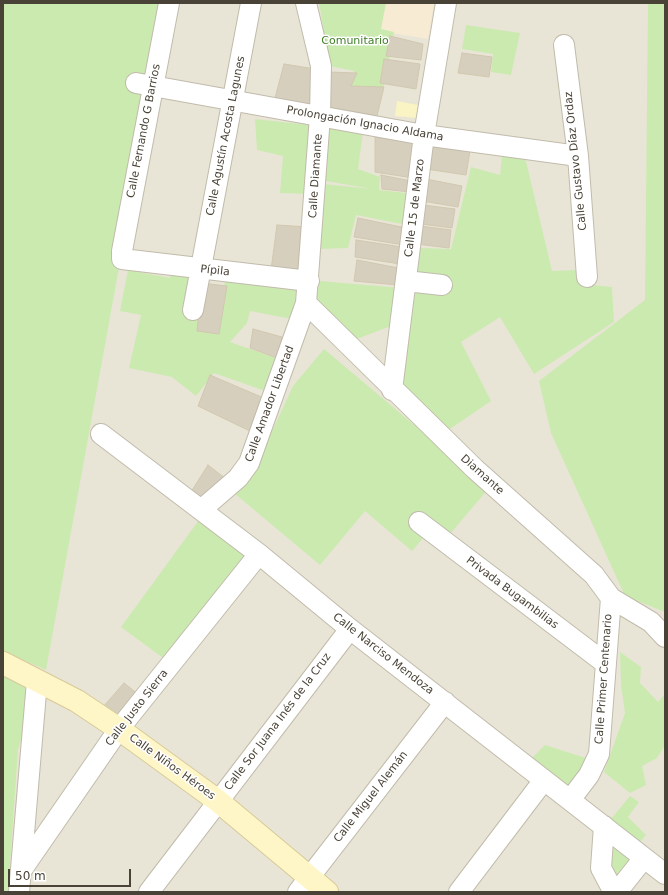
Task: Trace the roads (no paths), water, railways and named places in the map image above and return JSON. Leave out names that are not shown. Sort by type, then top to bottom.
[{"type":"street","name":"Calle Fernando G Barrios","points":[[122,259],[144,85],[169,3]]},
{"type":"street","name":"Calle Agustín Acosta Lagunes","points":[[193,310],[251,3]]},
{"type":"street","name":"Calle Diamante","points":[[306,3],[321,66],[320,116],[309,281],[306,303]]},
{"type":"street","name":"Calle 15 de Marzo","points":[[392,390],[424,136],[446,3]]},
{"type":"street","name":"Calle Gustavo Díaz Ordaz","points":[[564,45],[578,156],[587,277]]},
{"type":"street","name":"Prolongación Ignacio Aldama","points":[[144,85],[424,136],[578,156]]},
{"type":"street","name":"Pípila","points":[[122,259],[309,281]]},
{"type":"street","points":[[406,281],[442,285]]},
{"type":"street","name":"Diamante","points":[[306,303],[392,390],[475,469],[594,575],[611,598],[651,622],[665,637]]},
{"type":"street","name":"Calle Amador Libertad","points":[[201,510],[238,478],[249,463],[306,303]]},
{"type":"street","name":"Calle Narciso Mendoza","points":[[101,434],[259,554],[350,629],[665,874]]},
{"type":"street","name":"Privada Bugambilias","points":[[419,522],[605,663]]},
{"type":"street","name":"Calle Justo Sierra","points":[[22,868],[118,729],[259,554]]},
{"type":"street","name":"Calle Primer Centenario","points":[[570,800],[589,775],[598,754],[604,706],[605,663],[611,598]]},
{"type":"street","name":"Calle Sor Juana Inés de la Cruz","points":[[149,892],[350,629]]},
{"type":"street","name":"Calle Niños Héroes","points":[[3,663],[77,701],[118,729],[218,801],[303,885],[327,892]]},
{"type":"street","points":[[19,892],[37,680]]},
{"type":"street","name":"Calle Miguel Alemán","points":[[303,885],[445,702]]},
{"type":"street","points":[[459,892],[544,780]]},
{"type":"street","points":[[604,826],[600,868],[610,885],[617,892],[644,858]]},
{"type":"park label","name":"Comunitario","points":[[355,41]]}]
